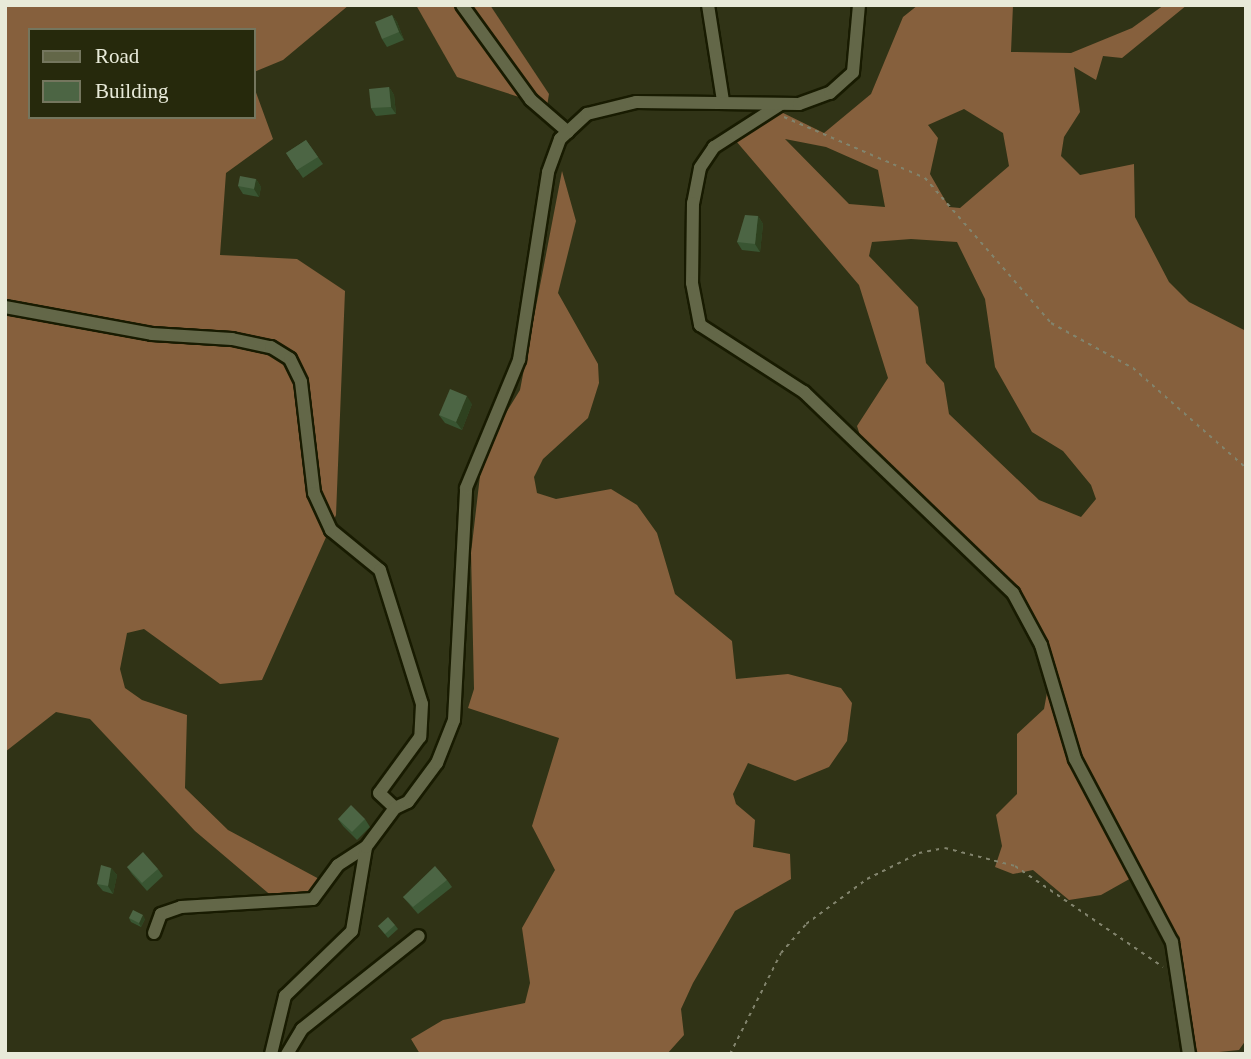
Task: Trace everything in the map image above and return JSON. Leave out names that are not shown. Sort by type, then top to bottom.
[{"type":"street","points":[[462,5],[531,100],[568,132]]},
{"type":"street","points":[[708,5],[723,102]]},
{"type":"street","points":[[859,5],[853,72],[830,93],[776,107],[714,147],[700,168],[692,270],[699,325],[804,392],[1013,593],[1041,645],[1075,759],[1172,942],[1173,974],[1189,1054]]},
{"type":"street","points":[[154,933],[161,914],[181,907],[313,899],[338,866],[366,847],[395,807],[408,802],[437,763],[454,720],[466,488],[519,360],[548,172],[568,132],[587,114],[636,102],[723,102],[776,107]]},
{"type":"street","points":[[5,307],[152,334],[232,339],[271,347],[290,359],[301,382],[314,493],[331,530],[380,570],[422,704],[420,737],[379,793],[395,807]]},
{"type":"street","points":[[271,1054],[285,996],[352,930],[366,847]]},
{"type":"street","points":[[287,1054],[302,1028],[419,936]]},
{"type":"path","points":[[776,107],[925,178],[1051,323],[1133,368],[1246,468]]},
{"type":"path","points":[[730,1054],[781,953],[806,924],[867,879],[919,853],[945,848],[1015,866],[1173,974]]},
{"type":"shaded area","points":[[5,5],[349,5],[283,60],[256,71],[256,28],[28,28],[28,119],[256,119],[256,92],[273,139],[226,173],[220,255],[297,259],[345,291],[336,515],[262,680],[220,684],[144,629],[127,633],[120,669],[125,688],[142,700],[187,715],[185,788],[228,830],[321,880],[302,897],[274,898],[195,831],[90,719],[56,712],[5,752]]},
{"type":"shaded area","points":[[416,5],[490,5],[549,94],[547,106],[457,77]]},
{"type":"shaded area","points":[[918,5],[1013,5],[1011,52],[1071,53],[1132,28],[1164,5],[1187,5],[1122,58],[1103,56],[1096,80],[1074,67],[1080,112],[1064,137],[1061,156],[1080,175],[1134,164],[1135,217],[1169,282],[1189,302],[1246,331],[1246,1040],[1239,1050],[1199,1054],[1188,1038],[1153,888],[1133,877],[1101,895],[1069,900],[1033,870],[1013,874],[995,867],[1002,846],[996,815],[1017,794],[1017,734],[1044,709],[1051,671],[1039,625],[941,513],[863,445],[857,426],[888,378],[859,285],[736,141],[777,110],[824,133],[871,94],[903,17]],"holes":[[[964,109],[1003,133],[1009,166],[960,208],[949,207],[930,174],[938,138],[928,125]],[[785,139],[826,147],[878,170],[885,207],[849,204]],[[911,239],[957,242],[985,299],[995,367],[1032,432],[1063,451],[1091,485],[1096,499],[1081,517],[1039,500],[949,414],[944,383],[926,363],[918,307],[869,256],[872,242]]]},
{"type":"shaded area","points":[[562,171],[576,221],[558,293],[598,364],[599,383],[588,418],[543,459],[534,477],[537,493],[556,499],[611,489],[637,505],[657,533],[675,594],[732,641],[736,679],[788,674],[841,688],[852,703],[847,741],[829,767],[795,781],[748,763],[733,794],[736,804],[755,820],[753,847],[790,854],[791,879],[735,911],[681,1009],[684,1035],[667,1054],[420,1054],[411,1039],[443,1020],[525,1003],[530,983],[522,928],[555,870],[532,826],[559,738],[468,708],[474,689],[471,553],[483,450],[520,390]]},
{"type":"building","points":[[392,15],[399,32],[382,39],[375,22]]},
{"type":"building","points":[[389,87],[391,107],[371,108],[369,89]]},
{"type":"building","points":[[306,140],[318,157],[297,170],[286,153]]},
{"type":"building","points":[[240,176],[256,179],[254,189],[238,186]]},
{"type":"building","points":[[745,215],[758,216],[755,244],[737,242]]},
{"type":"building","points":[[450,389],[467,396],[456,422],[439,415]]},
{"type":"building","points":[[351,805],[365,819],[352,832],[338,819]]},
{"type":"building","points":[[143,852],[158,869],[142,883],[127,867]]},
{"type":"building","points":[[101,865],[111,868],[108,886],[97,884]]},
{"type":"building","points":[[435,866],[447,880],[413,907],[403,897]]},
{"type":"building","points":[[133,910],[143,915],[139,923],[129,918]]},
{"type":"building","points":[[388,917],[395,925],[385,934],[378,926]]}]
